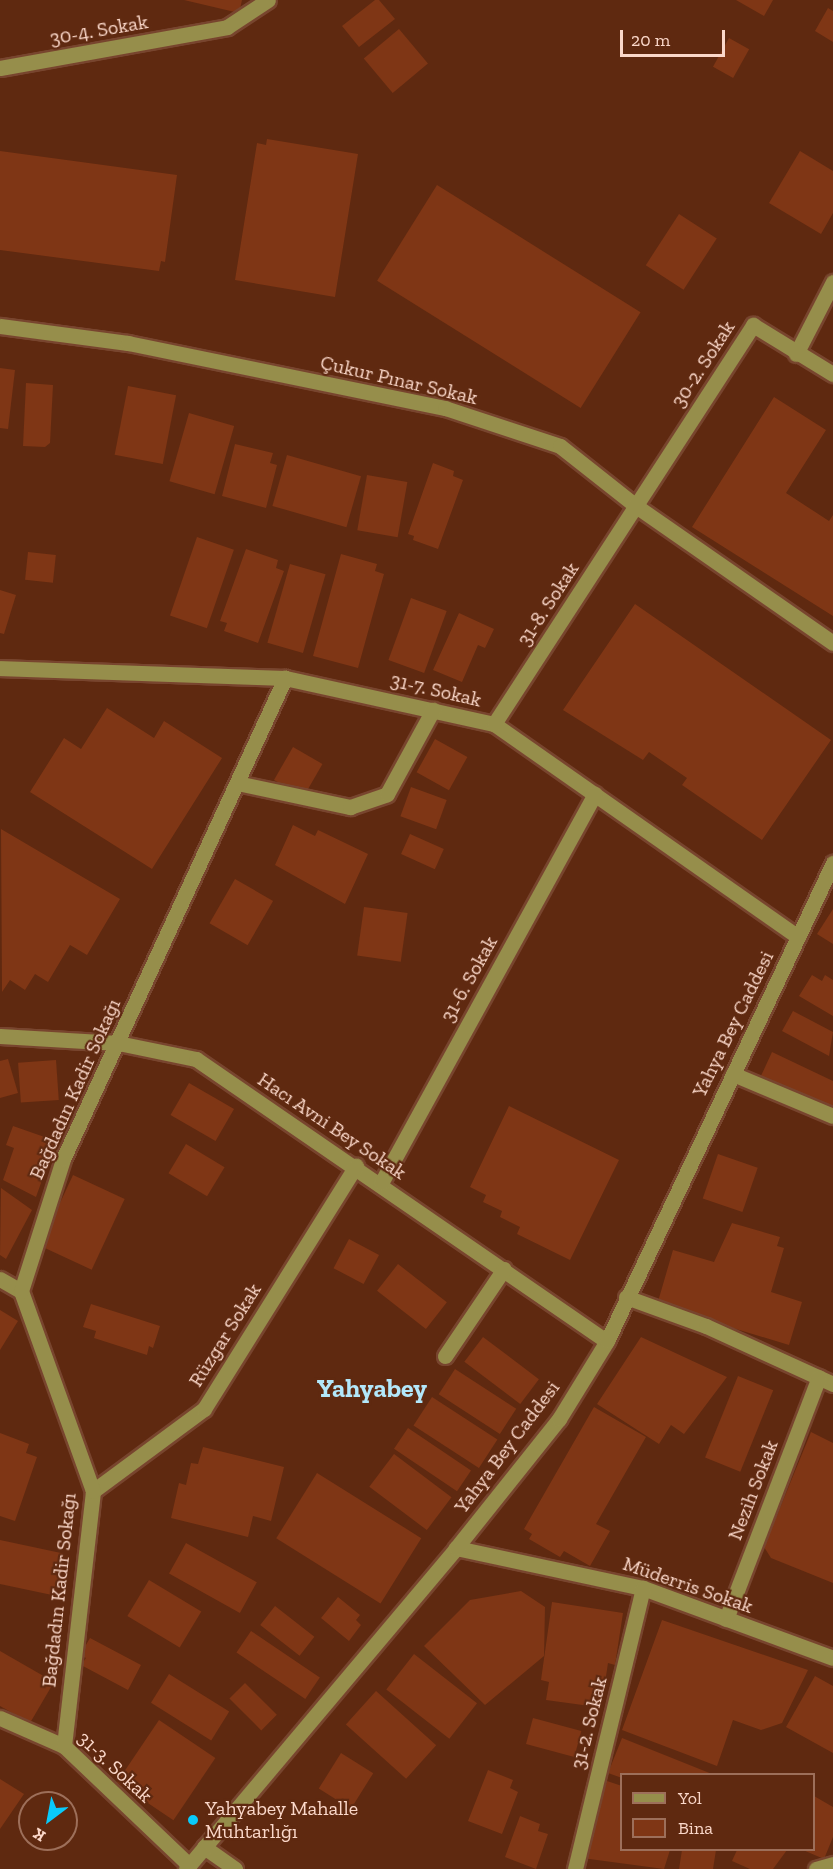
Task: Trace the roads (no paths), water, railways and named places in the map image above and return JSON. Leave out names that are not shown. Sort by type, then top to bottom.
[{"type":"street","name":"30-4. Sokak","points":[[0,68],[227,27],[268,0]]},
{"type":"street","points":[[833,282],[796,354],[833,374]]},
{"type":"street","name":"Çukur Pınar Sokak","points":[[0,326],[128,343],[445,408],[560,446],[636,506],[833,643]]},
{"type":"street","name":"30-2. Sokak","points":[[636,506],[753,326],[796,354]]},
{"type":"street","name":"31-8. Sokak","points":[[495,724],[636,506]]},
{"type":"street","name":"31-7. Sokak","points":[[0,668],[285,678],[495,724],[798,937]]},
{"type":"street","name":"Bağdadın Kadir Sokağı","points":[[64,1746],[93,1491],[21,1292],[63,1159],[285,678]]},
{"type":"street","points":[[237,783],[350,807],[387,794],[433,710]]},
{"type":"street","name":"31-6. Sokak","points":[[381,1183],[595,794]]},
{"type":"street","name":"Yahya Bey Caddesi","points":[[187,1867],[456,1548],[559,1419],[607,1341],[833,863]]},
{"type":"street","name":"Hacı Avni Bey Sokak","points":[[0,1036],[118,1042],[196,1059],[381,1183],[607,1341]]},
{"type":"street","points":[[733,1074],[833,1116]]},
{"type":"street","name":"Rüzgar Sokak","points":[[93,1491],[204,1409],[356,1167]]},
{"type":"street","points":[[446,1356],[504,1269]]},
{"type":"street","points":[[0,1279],[21,1292]]},
{"type":"street","points":[[626,1297],[706,1326],[826,1380]]},
{"type":"street","name":"Nezih Sokak","points":[[726,1619],[826,1380]]},
{"type":"street","name":"Müderris Sokak","points":[[456,1548],[643,1588],[833,1658]]},
{"type":"street","name":"31-2. Sokak","points":[[575,1869],[643,1588]]},
{"type":"street","name":"31-3. Sokak","points":[[0,1718],[64,1746],[187,1867]]},
{"type":"street","points":[[204,1847],[235,1869]]},
{"type":"street","points":[[816,1869],[833,1864]]},
{"type":"place","name":"Yahyabey Mahalle Muhtarlığı","points":[[193,1820]]},
{"type":"district","name":"Yahyabey","points":[[372,1389]]}]
